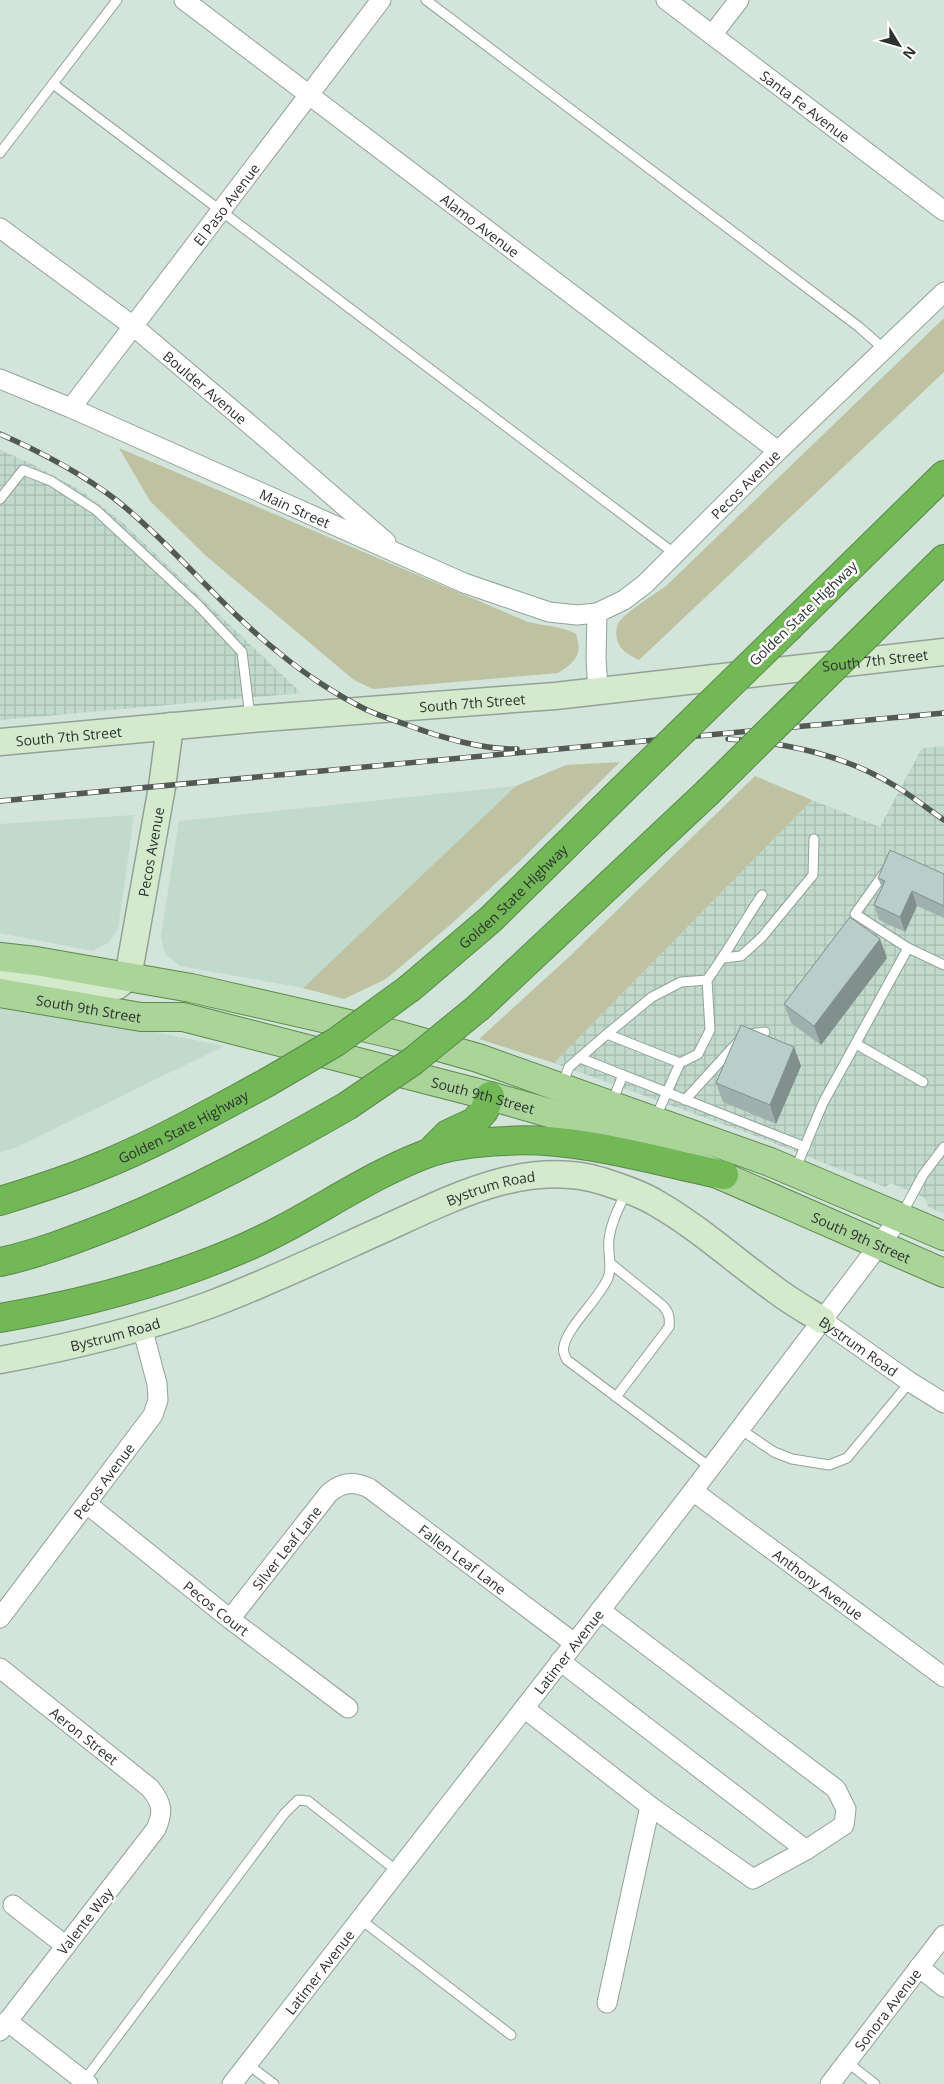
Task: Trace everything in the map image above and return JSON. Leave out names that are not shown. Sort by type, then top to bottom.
[{"type":"highway","name":"Golden State Highway","points":[[0,1201],[46,1187],[108,1163],[168,1135],[266,1083],[336,1042],[410,988],[491,918],[944,475]]},
{"type":"highway","points":[[0,1262],[85,1236],[211,1181],[346,1106],[413,1061],[480,1007],[707,792],[944,559]]},
{"type":"highway","points":[[428,1154],[448,1134],[474,1122],[484,1111],[490,1096]]},
{"type":"highway","points":[[0,1318],[90,1300],[139,1287],[206,1263],[270,1236],[325,1204],[428,1154],[497,1142],[540,1141],[598,1149],[724,1176]]},
{"type":"main road","name":"South 9th Street","points":[[0,957],[191,988],[344,1022],[478,1058],[794,1172],[901,1216],[944,1236]]},
{"type":"main road","points":[[128,977],[140,993],[153,1003],[183,1017]]},
{"type":"main road","name":"South 9th Street","points":[[0,993],[141,1017],[183,1017],[490,1096],[633,1137],[944,1273]]},
{"type":"main road","points":[[478,1058],[487,1069],[490,1082],[490,1096]]},
{"type":"street","name":"Alamo Avenue","points":[[184,0],[778,451]]},
{"type":"street","name":"El Paso Avenue","points":[[71,408],[382,0]]},
{"type":"street","name":"Santa Fe Avenue","points":[[666,0],[944,211]]},
{"type":"street","points":[[712,35],[740,0]]},
{"type":"street","name":"Boulder Avenue","points":[[0,228],[133,326],[402,556]]},
{"type":"street","name":"Pecos Avenue","points":[[597,612],[624,600],[645,584],[778,451],[944,292]]},
{"type":"street","name":"Main Street","points":[[0,379],[71,408],[464,583],[548,612],[577,615],[597,612]]},
{"type":"street","points":[[597,612],[596,658],[598,691]]},
{"type":"street","name":"South 7th Street","points":[[0,742],[251,719],[555,696],[944,652]]},
{"type":"street","name":"Pecos Avenue","points":[[128,977],[162,786],[170,726]]},
{"type":"street","points":[[0,973],[106,990],[117,986],[128,977]]},
{"type":"street","name":"Bystrum Road","points":[[0,1360],[92,1342],[209,1305],[267,1282],[470,1190],[507,1180],[559,1175],[599,1180],[655,1202],[685,1221],[775,1290],[944,1403]]},
{"type":"street","name":"Latimer Avenue","points":[[232,2084],[711,1468],[901,1216]]},
{"type":"street","name":"Pecos Avenue","points":[[0,1618],[153,1415],[158,1400],[154,1368],[142,1327]]},
{"type":"street","name":"Silver Leaf Lane","points":[[230,1619],[329,1493],[338,1486],[348,1482]]},
{"type":"street","name":"Fallen Leaf Lane","points":[[348,1482],[369,1488],[574,1643]]},
{"type":"street","name":"Anthony Avenue","points":[[693,1491],[944,1677]]},
{"type":"street","name":"Pecos Court","points":[[87,1504],[230,1619],[348,1708]]},
{"type":"street","points":[[524,1708],[650,1806],[753,1879],[806,1850],[844,1825],[846,1809],[836,1789],[600,1610]]},
{"type":"street","points":[[560,1661],[806,1850]]},
{"type":"street","name":"Aeron Street","points":[[0,1668],[150,1788],[158,1798],[161,1808]]},
{"type":"street","points":[[607,2003],[650,1806]]},
{"type":"street","name":"Valente Way","points":[[4,2026],[156,1829],[161,1818],[161,1808]]},
{"type":"street","points":[[13,1906],[66,1946]]},
{"type":"street","name":"Sonora Avenue","points":[[830,2084],[944,1935]]},
{"type":"street","points":[[919,1968],[944,1987]]},
{"type":"street","points":[[4,2026],[85,2083]]},
{"type":"lane","points":[[0,153],[117,0]]},
{"type":"lane","points":[[426,0],[859,327],[884,350]]},
{"type":"lane","points":[[53,84],[675,554]]},
{"type":"lane","points":[[0,499],[23,470],[51,481],[96,510],[198,605],[242,652],[251,719]]},
{"type":"lane","points":[[722,958],[742,956],[762,937],[813,874],[814,839]]},
{"type":"lane","points":[[888,869],[852,917],[908,948],[944,964]]},
{"type":"lane","points":[[654,1122],[680,1063],[698,1054],[710,1030],[707,980],[762,895]]},
{"type":"lane","points":[[794,1172],[823,1103],[908,948]]},
{"type":"lane","points":[[560,1088],[568,1067],[652,997],[681,982],[707,980]]},
{"type":"lane","points":[[685,1100],[744,1035],[765,1032]]},
{"type":"lane","points":[[607,1034],[680,1063]]},
{"type":"lane","points":[[856,1044],[923,1082]]},
{"type":"lane","points":[[580,1058],[805,1146]]},
{"type":"lane","points":[[610,1106],[623,1075]]},
{"type":"lane","points":[[901,1216],[923,1175],[944,1147]]},
{"type":"lane","points":[[627,1190],[612,1222],[608,1241],[610,1263],[608,1278],[570,1333],[563,1352],[567,1360],[711,1468]]},
{"type":"lane","points":[[610,1263],[662,1304],[667,1310],[670,1319],[669,1327],[616,1397]]},
{"type":"lane","points":[[740,1429],[769,1449],[792,1459],[829,1465],[848,1458],[910,1382]]},
{"type":"lane","points":[[85,2083],[284,1814],[298,1800],[308,1801],[397,1871]]},
{"type":"lane","points":[[360,1919],[511,2035]]},
{"type":"lane","points":[[847,2062],[875,2084]]},
{"type":"lane","points":[[248,2064],[274,2084]]},
{"type":"shaded area","points":[[944,318],[944,372],[639,660],[623,650],[616,636],[617,626],[621,620],[667,585]]},
{"type":"shaded area","points":[[119,448],[528,622],[571,631],[576,634],[579,647],[578,653],[569,665],[558,673],[373,689],[354,680],[205,555],[150,501]]},
{"type":"shaded area","points":[[0,450],[30,463],[80,490],[122,522],[301,693],[0,720]]},
{"type":"shaded area","points":[[944,746],[944,1214],[928,1207],[925,1198],[891,1183],[885,1187],[761,1138],[554,1063],[812,800],[880,827],[922,748]]},
{"type":"shaded area","points":[[620,762],[518,863],[450,925],[386,979],[344,999],[303,988],[516,786],[566,765]]},
{"type":"shaded area","points":[[755,776],[812,800],[554,1063],[479,1039],[569,957]]},
{"type":"shaded area","points":[[516,786],[303,988],[180,966],[165,954],[161,936],[179,821]]},
{"type":"shaded area","points":[[134,815],[118,929],[108,943],[93,951],[0,933],[0,824]]},
{"type":"shaded area","points":[[0,1004],[96,1020],[224,1046],[15,1148],[0,1152]]},
{"type":"building","points":[[890,850],[944,874],[944,906],[912,891],[900,917],[874,905],[885,881],[878,878]]},
{"type":"building","points":[[850,917],[880,939],[814,1026],[784,1004]]},
{"type":"building","points":[[741,1025],[794,1047],[770,1105],[716,1083]]},
{"type":"railway","points":[[0,434],[59,463],[115,499],[157,536],[216,596],[257,634],[298,668],[321,684],[372,712],[434,734],[476,745],[517,749]]},
{"type":"railway","points":[[0,801],[944,713]]},
{"type":"railway","points":[[728,739],[816,752],[836,759],[877,776],[897,787],[944,820]]}]
